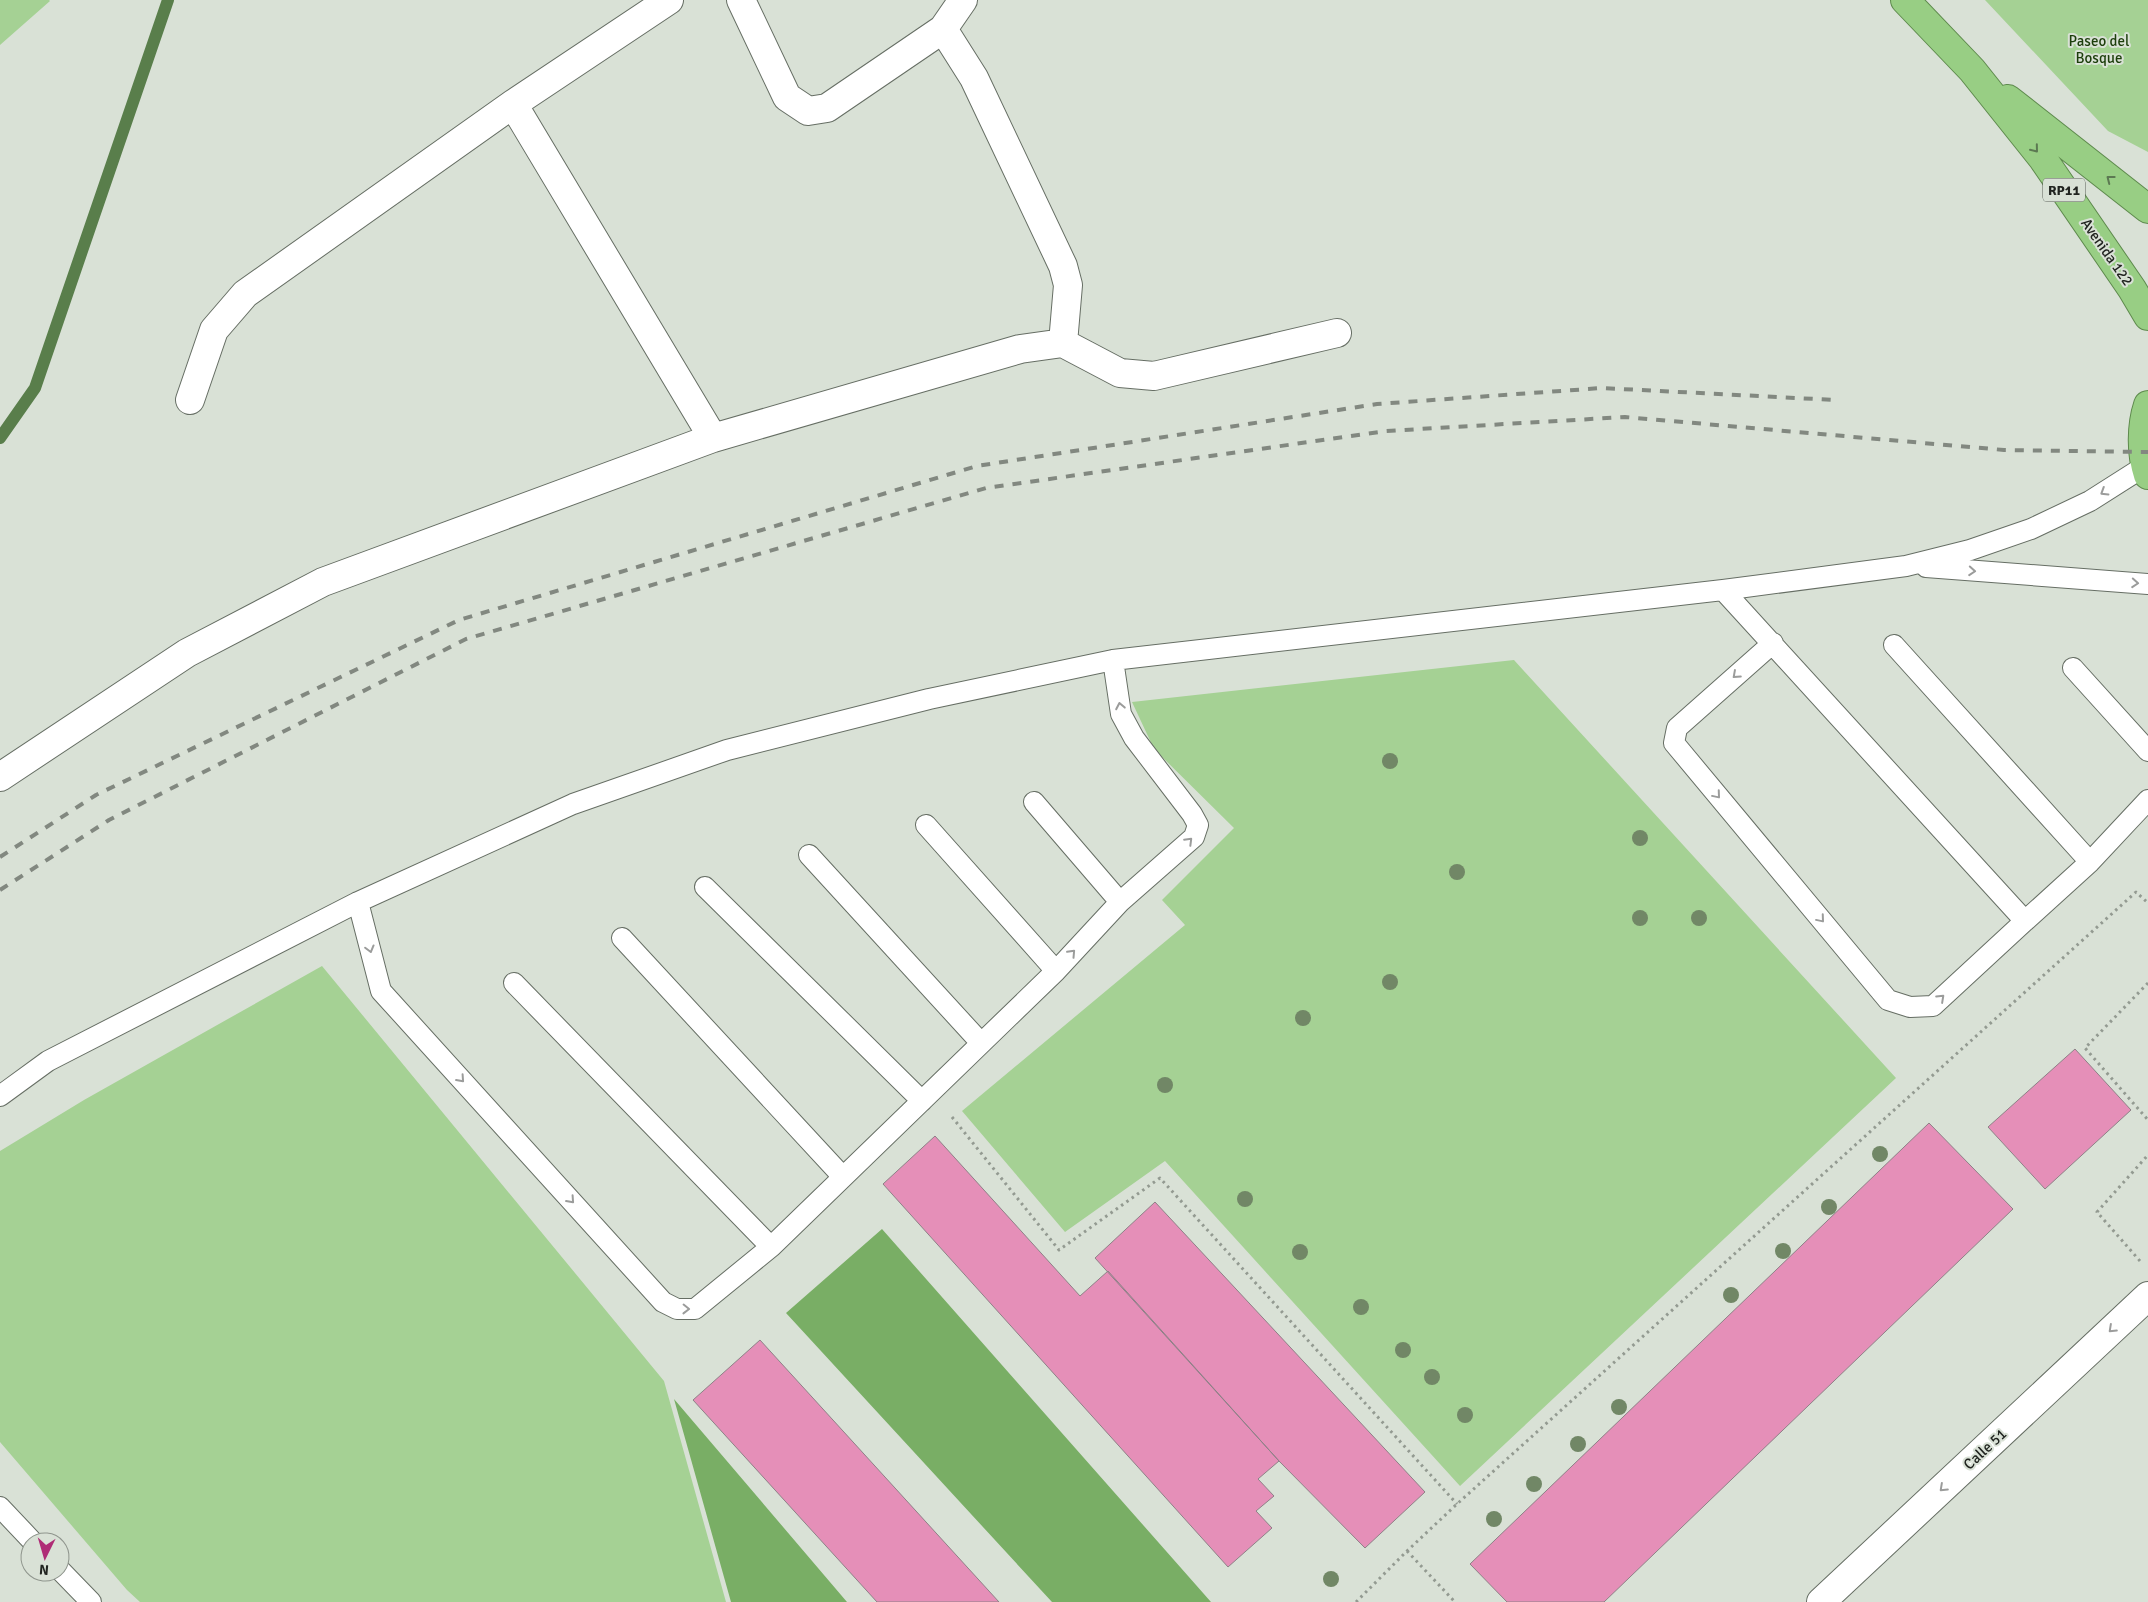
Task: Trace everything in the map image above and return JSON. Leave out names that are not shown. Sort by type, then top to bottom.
[{"type":"highway","name":"Avenida 122","points":[[1905,0],[1972,70],[2042,159],[2132,289],[2148,316]]},
{"type":"highway","name":"Avenida 122","points":[[1972,70],[2148,209]]},
{"type":"highway","points":[[2147,471],[2144,417],[2148,405]]},
{"type":"street","points":[[190,400],[214,330],[245,294],[513,104],[669,0]]},
{"type":"street","points":[[741,0],[787,97],[808,111],[827,108],[943,29],[963,0]]},
{"type":"street","points":[[943,29],[974,78],[1063,266],[1068,285],[1063,343]]},
{"type":"street","points":[[513,104],[713,438]]},
{"type":"street","points":[[0,777],[187,653],[323,582],[713,438],[1020,349],[1063,343],[1120,373],[1154,376],[1337,333]]},
{"type":"street","name":"Calle 51","points":[[1821,1602],[2147,1299]]},
{"type":"lane","points":[[0,1096],[48,1061],[358,902],[573,804],[726,750],[929,699],[1113,660],[1723,590],[1906,566],[1970,550],[2031,528],[2090,501],[2147,471]]},
{"type":"lane","points":[[1906,566],[2148,584]]},
{"type":"lane","points":[[1723,590],[2025,921]]},
{"type":"lane","points":[[1772,643],[1677,728],[1674,743],[1888,1000],[1910,1008],[1933,1006],[2090,862],[2148,800]]},
{"type":"lane","points":[[1894,645],[2090,862]]},
{"type":"lane","points":[[358,902],[381,991],[663,1302],[677,1309],[696,1310],[771,1247],[1056,971],[1120,902],[1194,837],[1198,825],[1192,814],[1134,738],[1121,714],[1113,660]]},
{"type":"lane","points":[[2072,668],[2148,752]]},
{"type":"lane","points":[[1034,802],[1120,902]]},
{"type":"lane","points":[[926,825],[1056,971]]},
{"type":"lane","points":[[809,855],[981,1043]]},
{"type":"lane","points":[[705,887],[922,1101]]},
{"type":"lane","points":[[622,938],[843,1177]]},
{"type":"lane","points":[[514,983],[771,1247]]},
{"type":"lane","points":[[0,1507],[24,1532]]},
{"type":"lane","points":[[70,1580],[91,1602]]},
{"type":"path","points":[[1356,1602],[1406,1550],[2136,892],[2148,903]]},
{"type":"path","points":[[2148,983],[2085,1048],[2148,1120]]},
{"type":"path","points":[[946,1110],[1059,1250],[1160,1178],[1457,1504]]},
{"type":"path","points":[[2142,1264],[2097,1212],[2148,1155]]},
{"type":"path","points":[[1406,1550],[1455,1602]]},
{"type":"green space","points":[[0,0],[49,0],[50,1],[0,45]]},
{"type":"green space","name":"Paseo del Bosque","points":[[1985,0],[2148,0],[2148,152],[2108,131]]},
{"type":"green space","points":[[1514,660],[1896,1078],[1460,1486],[1165,1161],[1065,1232],[962,1111],[1185,925],[1162,900],[1234,828],[1154,749],[1132,702]]},
{"type":"green space","points":[[322,966],[664,1381],[726,1602],[140,1602],[127,1590],[0,1442],[0,1151],[84,1100]]},
{"type":"green space","points":[[882,1229],[1211,1602],[1052,1602],[786,1313]]},
{"type":"green space","points":[[674,1399],[847,1602],[731,1602]]},
{"type":"building","points":[[2075,1049],[2131,1110],[2045,1189],[1988,1127]]},
{"type":"building","points":[[1929,1123],[2013,1209],[1604,1602],[1507,1602],[1470,1564]]},
{"type":"building","points":[[935,1136],[1080,1296],[1108,1271],[1279,1461],[1258,1479],[1274,1496],[1256,1511],[1272,1528],[1228,1567],[883,1184]]},
{"type":"building","points":[[1155,1202],[1425,1492],[1365,1548],[1279,1461],[1095,1258]]},
{"type":"building","points":[[760,1340],[999,1602],[877,1602],[693,1400]]},
{"type":"waterway","points":[[0,438],[35,388],[168,0]]},
{"type":"railway","points":[[0,857],[96,795],[459,620],[977,466],[1377,404],[1602,388],[1835,400]]},
{"type":"railway","points":[[0,890],[109,820],[466,639],[986,488],[1386,431],[1625,417],[2004,450],[2148,452]]}]
